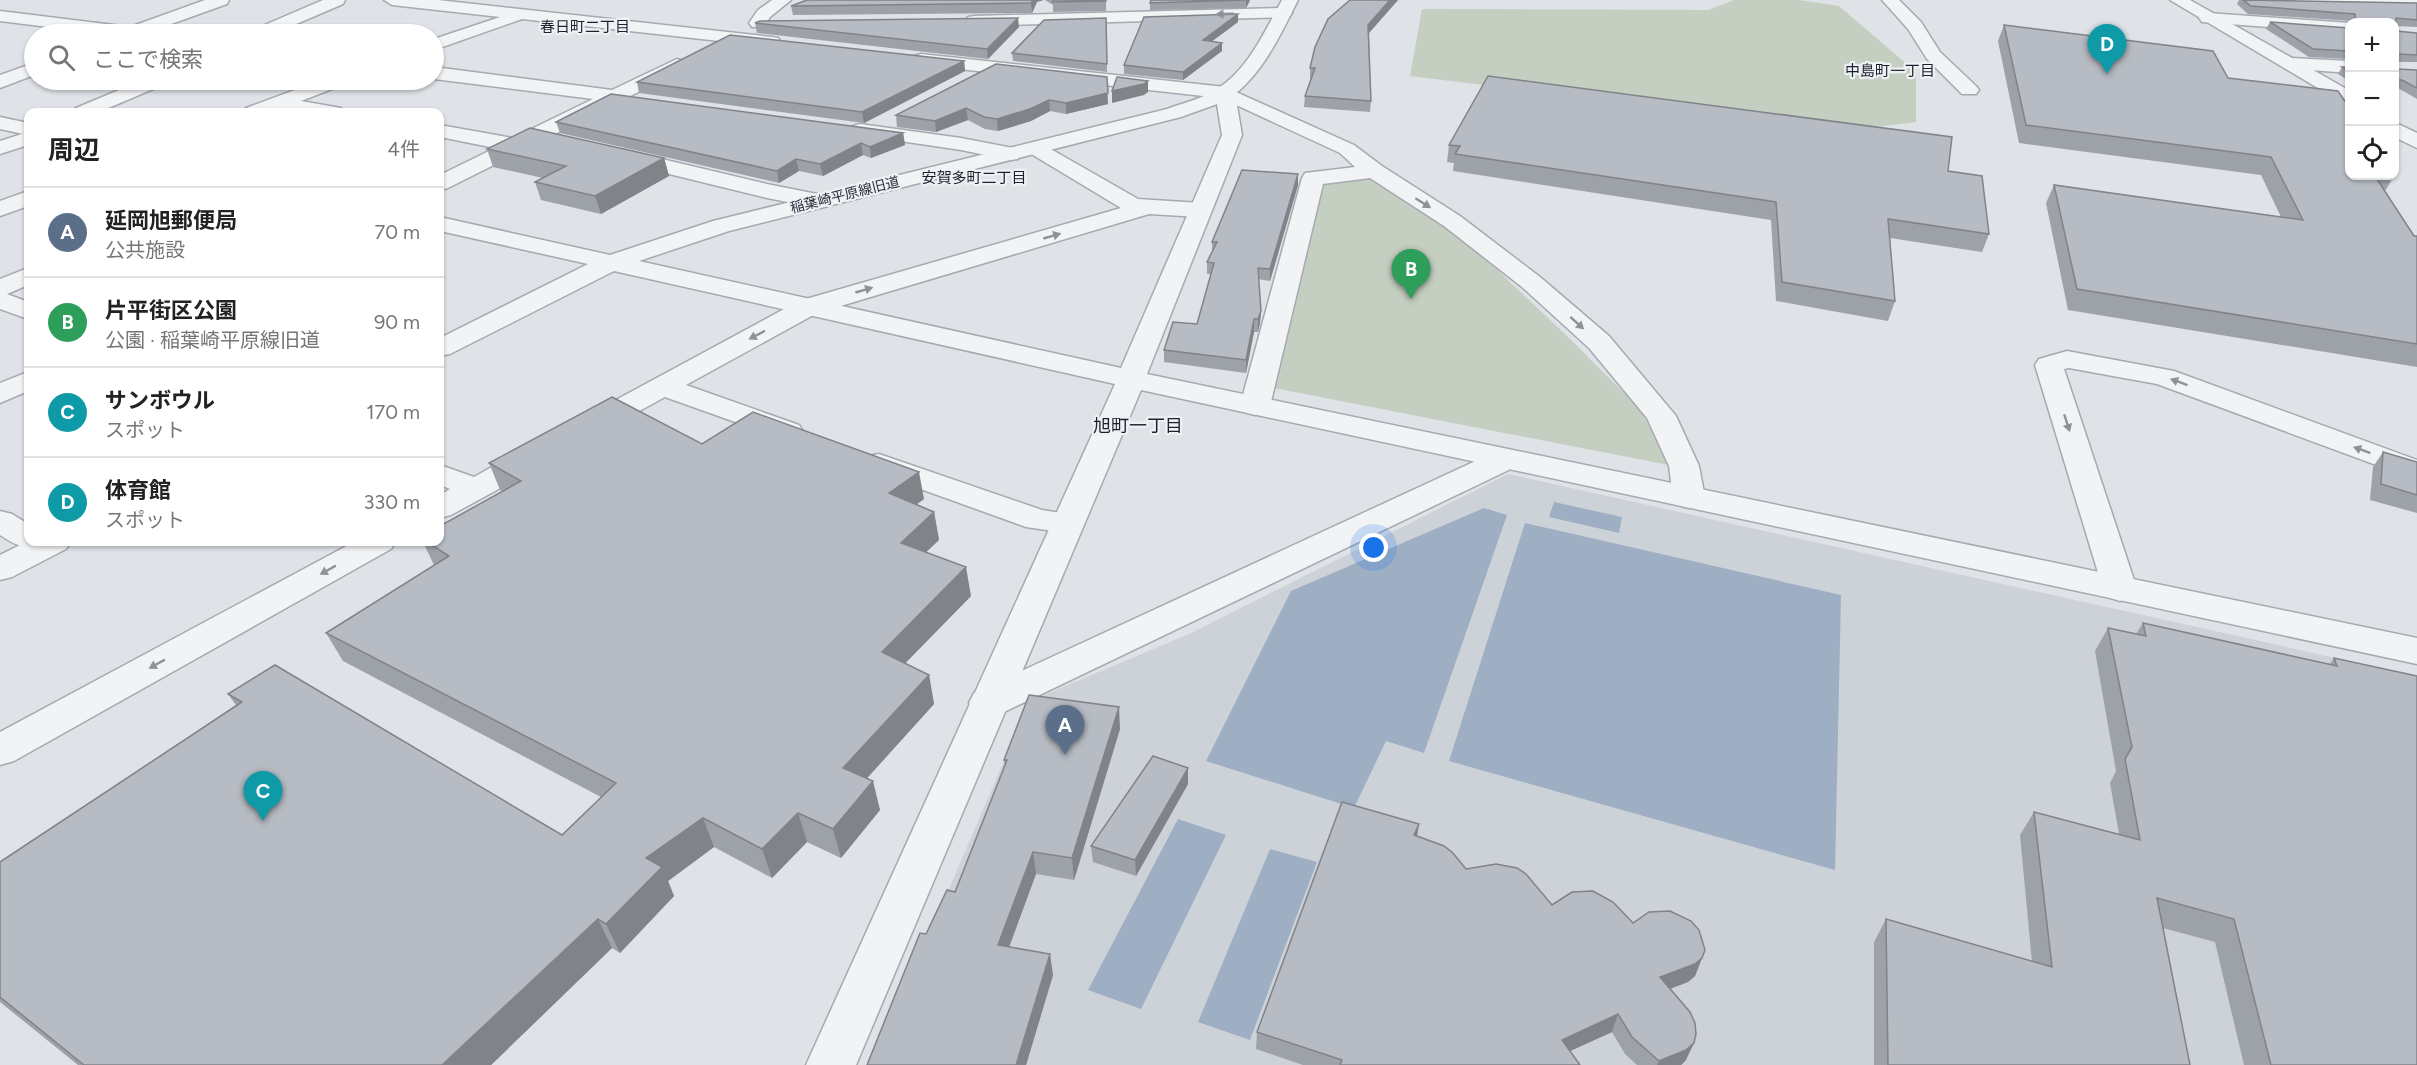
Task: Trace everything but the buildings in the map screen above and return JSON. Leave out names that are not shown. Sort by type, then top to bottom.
[{"type":"street","points":[[160,24],[221,0]]},
{"type":"street","points":[[282,24],[337,0]]},
{"type":"street","points":[[392,0],[791,45]]},
{"type":"street","points":[[444,42],[524,14],[556,0]]},
{"type":"street","points":[[444,181],[732,38],[758,23],[764,14],[783,0]]},
{"type":"street","points":[[1026,35],[1039,20],[1047,0]]},
{"type":"street","points":[[1890,0],[1915,26],[1933,55],[1969,90]]},
{"type":"street","points":[[2178,0],[2345,97]]},
{"type":"street","points":[[2259,0],[2417,3]]},
{"type":"street","points":[[961,21],[1039,20],[1287,7]]},
{"type":"street","name":"稲葉崎平原線旧道","points":[[444,346],[612,262],[721,226],[1174,112],[1225,93],[1239,81],[1269,39],[1287,7]]},
{"type":"street","points":[[0,16],[60,24]]},
{"type":"street","points":[[2208,18],[2345,28]]},
{"type":"street","points":[[758,23],[777,23]]},
{"type":"street","points":[[962,84],[993,68],[1012,50]]},
{"type":"street","points":[[898,57],[1225,93],[1347,149],[1374,171],[1461,228],[1531,282],[1599,342],[1661,416],[1684,466],[1689,498]]},
{"type":"street","points":[[2290,64],[2345,67]]},
{"type":"street","points":[[0,82],[24,73]]},
{"type":"street","points":[[444,74],[649,100]]},
{"type":"street","points":[[92,108],[135,90]]},
{"type":"street","points":[[265,108],[312,90]]},
{"type":"street","points":[[831,1065],[1131,379],[1232,135],[1225,93]]},
{"type":"street","points":[[279,103],[310,108]]},
{"type":"street","points":[[868,131],[900,115]]},
{"type":"street","points":[[0,123],[24,128]]},
{"type":"street","points":[[845,128],[961,144],[1010,154]]},
{"type":"street","points":[[444,131],[569,143]]},
{"type":"street","points":[[2399,131],[2417,142]]},
{"type":"street","points":[[0,148],[24,139]]},
{"type":"street","points":[[444,506],[808,307],[1140,210],[1035,148]]},
{"type":"street","points":[[603,151],[767,191],[819,201]]},
{"type":"street","points":[[1255,406],[1313,178],[1374,171]]},
{"type":"street","points":[[0,209],[24,200]]},
{"type":"street","points":[[1133,206],[1200,210]]},
{"type":"street","points":[[444,225],[1255,406],[2417,651]]},
{"type":"street","points":[[0,288],[24,278]]},
{"type":"street","points":[[0,300],[24,309]]},
{"type":"street","points":[[2120,589],[2049,365],[2067,359],[2164,377],[2417,471]]},
{"type":"street","points":[[0,394],[24,383]]},
{"type":"street","points":[[663,386],[817,441]]},
{"type":"street","points":[[850,453],[1038,520],[1067,523]]},
{"type":"street","points":[[988,703],[1506,459]]},
{"type":"street","points":[[444,476],[476,489]]},
{"type":"street","points":[[0,521],[24,534]]},
{"type":"street","points":[[0,569],[34,546]]},
{"type":"street","points":[[0,750],[372,546]]},
{"type":"shaded area","points":[[1508,474],[2417,676],[2417,1065],[877,1065],[926,942],[1030,701],[1189,634]]},
{"type":"green space","points":[[1734,0],[1799,0],[1839,6],[1916,72],[1916,122],[1851,130],[1410,76],[1422,9],[1708,10]]},
{"type":"green space","points":[[1369,174],[1428,214],[1492,265],[1564,333],[1638,407],[1674,466],[1274,388],[1320,179]]},
{"type":"water","points":[[1554,502],[1622,517],[1619,533],[1549,517]]},
{"type":"water","points":[[1484,508],[1507,515],[1424,753],[1386,741],[1354,808],[1206,761],[1291,591]]},
{"type":"water","points":[[1525,523],[1841,595],[1835,870],[1449,761]]},
{"type":"water","points":[[1178,819],[1226,835],[1141,1009],[1088,990]]},
{"type":"water","points":[[1270,849],[1317,862],[1250,1040],[1198,1022]]},
{"type":"place","name":"体育館","points":[[2107,74]]},
{"type":"place","name":"片平街区公園","points":[[1411,299]]},
{"type":"place","name":"延岡旭郵便局","points":[[1065,755]]},
{"type":"place","name":"サンボウル","points":[[263,821]]},
{"type":"district","name":"春日町二丁目","points":[[585,27]]},
{"type":"district","name":"中島町一丁目","points":[[1890,71]]},
{"type":"district","name":"安賀多町二丁目","points":[[974,178]]},
{"type":"district","name":"旭町一丁目","points":[[1138,426]]}]
